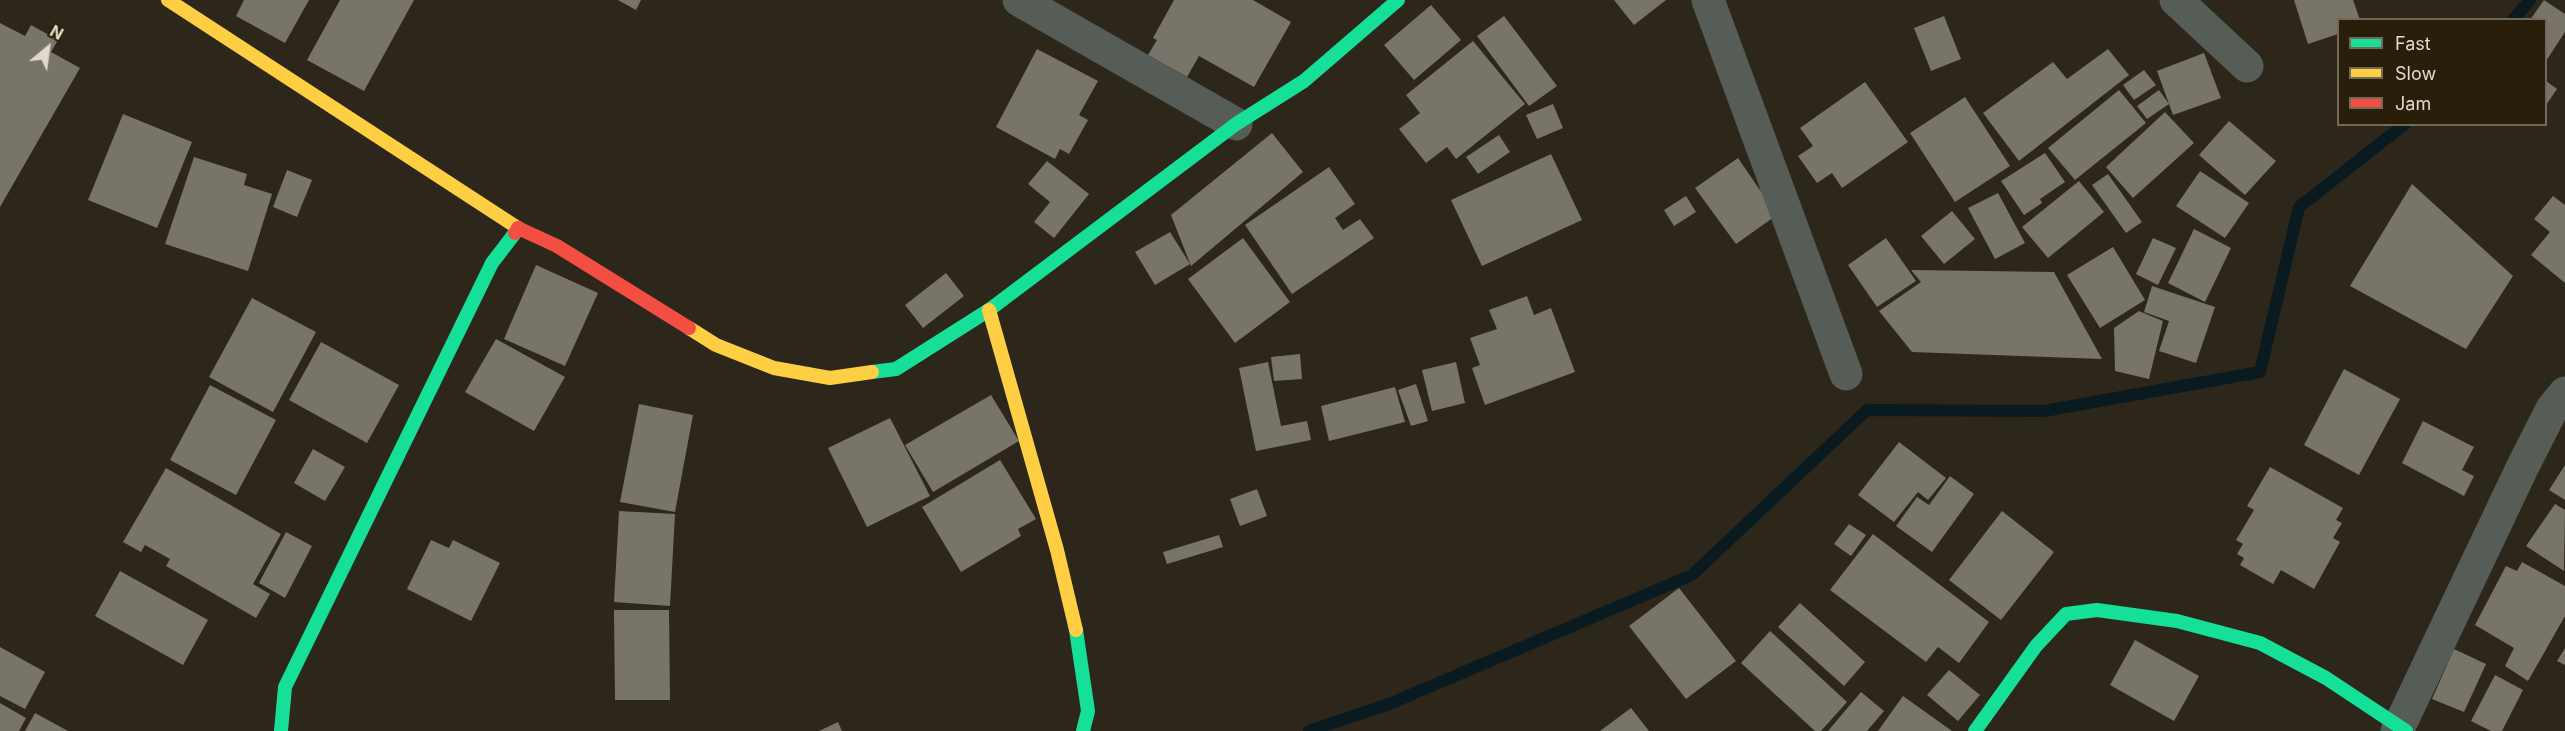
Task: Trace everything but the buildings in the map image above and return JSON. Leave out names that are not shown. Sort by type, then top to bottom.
[{"type":"street","points":[[168,0],[518,228],[557,246],[716,345],[774,368],[830,378],[896,369],[989,310],[1236,124],[1304,81],[1398,0]]},
{"type":"street","points":[[1019,0],[1236,124]]},
{"type":"street","points":[[1708,0],[1846,374]]},
{"type":"street","points":[[2176,0],[2247,66]]},
{"type":"street","points":[[281,731],[285,687],[492,263],[518,228]]},
{"type":"street","points":[[989,310],[1057,550],[1079,643],[1088,711],[1083,731]]},
{"type":"street","points":[[1975,731],[2036,646],[2066,614],[2097,610],[2176,621],[2260,643],[2326,678],[2401,729],[2523,466],[2552,409],[2565,393]]},
{"type":"waterway","points":[[2515,18],[2530,0]]},
{"type":"waterway","points":[[1309,731],[1389,704],[1692,575],[1867,410],[2044,411],[2260,372],[2299,207],[2402,126]]},
{"type":"traffic: fast","points":[[872,372],[896,369],[989,310],[1236,124],[1304,81],[1398,0]]},
{"type":"traffic: fast","points":[[281,731],[285,687],[492,263],[515,233]]},
{"type":"traffic: fast","points":[[1975,731],[2036,646],[2066,614],[2097,610],[2177,621],[2260,643],[2326,678],[2406,731]]},
{"type":"traffic: fast","points":[[1076,630],[1088,711],[1083,731]]},
{"type":"traffic: slow","points":[[168,0],[518,228]]},
{"type":"traffic: slow","points":[[989,310],[1057,550],[1076,630]]},
{"type":"traffic: slow","points":[[689,328],[716,345],[774,368],[830,378],[872,372]]},
{"type":"traffic: jam","points":[[515,233],[518,228],[557,246],[689,328]]}]
